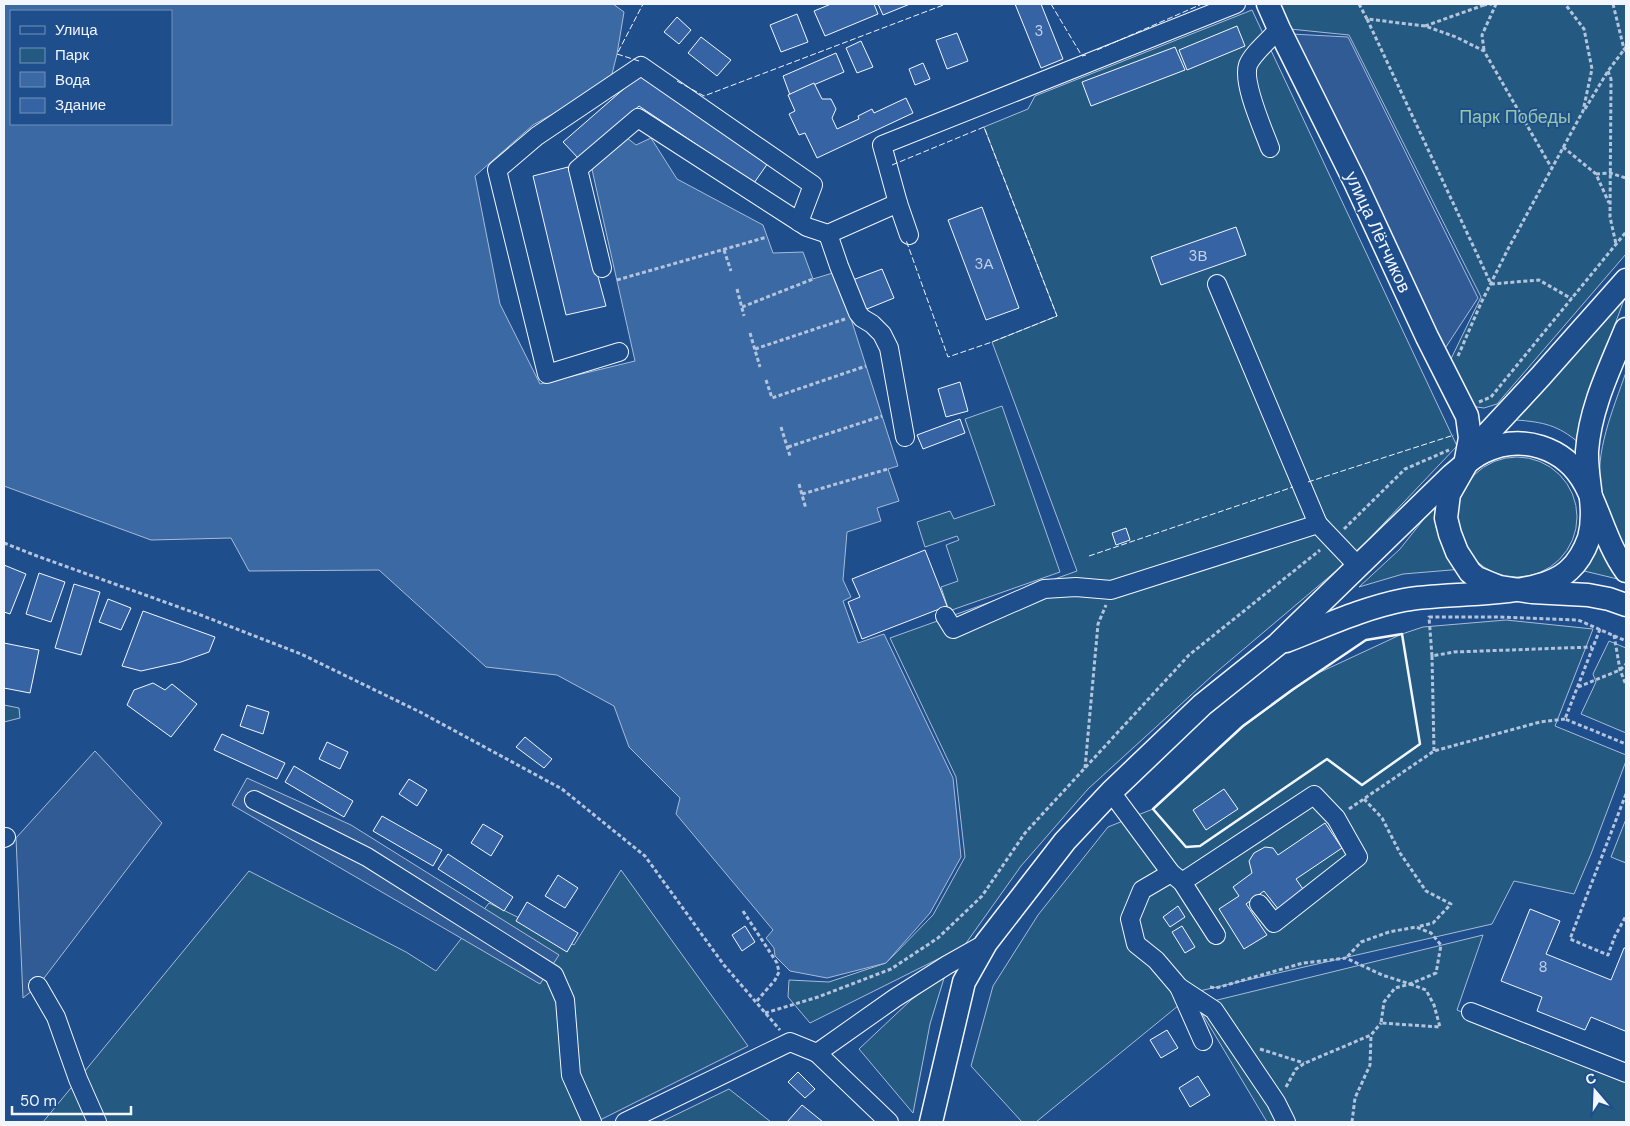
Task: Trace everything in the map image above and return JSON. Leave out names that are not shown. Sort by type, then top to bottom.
[{"type":"main road","name":"улица Лётчиков","points":[[1268,4],[1355,182],[1427,337],[1470,408],[1470,438],[1465,465]]},
{"type":"main road","points":[[1626,280],[1477,445],[1449,494],[1446,518],[1456,552],[1470,572],[1477,578],[1499,587],[1532,592],[1588,595],[1626,605]]},
{"type":"main road","points":[[1278,644],[1376,607],[1404,600],[1435,596],[1518,590],[1551,581],[1569,571],[1582,554],[1589,538],[1591,498],[1587,455],[1589,434],[1602,388],[1626,329]]},
{"type":"main road","points":[[1470,408],[1489,432],[1524,443]]},
{"type":"main road","points":[[931,1122],[964,982],[986,943],[1065,841],[1111,792],[1202,705],[1278,644],[1452,475],[1481,452],[1502,445],[1524,443],[1535,444],[1545,448],[1564,459],[1584,483],[1610,542],[1626,571]]},
{"type":"street","points":[[909,235],[898,204],[882,145],[1236,4]]},
{"type":"street","points":[[1270,148],[1252,100],[1247,74],[1248,63],[1279,29]]},
{"type":"street","points":[[619,352],[547,374],[497,170],[538,136],[641,66],[812,185],[799,222]]},
{"type":"street","points":[[602,268],[578,169],[638,118],[807,227],[828,234],[898,204]]},
{"type":"street","points":[[828,234],[858,313],[882,334],[889,348],[905,437]]},
{"type":"street","points":[[1217,284],[1318,524],[1358,566]]},
{"type":"street","points":[[945,616],[953,629],[1044,590],[1076,587],[1111,590],[1318,524]]},
{"type":"street","points":[[1111,792],[1177,877],[1216,935]]},
{"type":"street","points":[[1259,904],[1274,923],[1358,857],[1336,818],[1314,795],[1177,877],[1142,890],[1130,920],[1136,944],[1156,960],[1180,987],[1214,1010],[1276,1102],[1286,1122]]},
{"type":"street","points":[[254,800],[367,857],[554,975],[565,1000],[571,1075],[592,1122]]},
{"type":"street","points":[[817,1053],[895,998],[986,943]]},
{"type":"street","points":[[38,986],[56,1017],[78,1080],[97,1122]]},
{"type":"street","points":[[1180,987],[1204,1041]]},
{"type":"street","points":[[1470,1012],[1626,1073]]},
{"type":"street","points":[[624,1122],[790,1042],[817,1053],[889,1122]]},
{"type":"path","points":[[1359,4],[1491,284]]},
{"type":"path","points":[[1425,26],[1482,4],[1492,4]]},
{"type":"path","points":[[1496,4],[1482,35],[1484,51],[1551,167]]},
{"type":"path","points":[[1565,4],[1584,29],[1592,69],[1583,111]]},
{"type":"path","points":[[1456,359],[1491,284],[1551,167],[1608,71],[1625,49],[1612,4]]},
{"type":"path","points":[[1366,19],[1425,26],[1456,37],[1484,51]]},
{"type":"path","points":[[1608,71],[1610,79],[1610,217],[1616,245]]},
{"type":"path","points":[[1563,147],[1596,174],[1610,204]]},
{"type":"path","points":[[1596,174],[1610,173],[1626,178]]},
{"type":"path","points":[[1470,408],[1491,397],[1626,232]]},
{"type":"path","points":[[617,280],[767,237]]},
{"type":"path","points":[[724,250],[731,271]]},
{"type":"path","points":[[742,307],[813,279]]},
{"type":"path","points":[[1491,284],[1539,280],[1572,299]]},
{"type":"path","points":[[737,289],[744,316]]},
{"type":"path","points":[[755,349],[850,317]]},
{"type":"path","points":[[750,333],[760,367]]},
{"type":"path","points":[[766,380],[772,398],[866,366]]},
{"type":"path","points":[[788,447],[882,416]]},
{"type":"path","points":[[782,427],[790,456]]},
{"type":"path","points":[[765,1013],[818,997],[891,969],[938,938],[982,896],[1025,833],[1188,655],[1333,540],[1405,469],[1448,451],[1454,444]]},
{"type":"path","points":[[802,494],[888,469]]},
{"type":"path","points":[[799,484],[806,509]]},
{"type":"path","points":[[4,543],[301,654],[420,712],[562,789],[644,856],[724,965],[790,1042]]},
{"type":"path","points":[[1085,768],[1098,624],[1111,590]]},
{"type":"path","points":[[1434,751],[1432,656],[1429,617],[1578,620],[1626,641]]},
{"type":"path","points":[[1565,719],[1600,629]]},
{"type":"path","points":[[1614,635],[1620,670],[1626,685]]},
{"type":"path","points":[[1432,656],[1454,652],[1592,647]]},
{"type":"path","points":[[1577,687],[1620,670],[1626,664]]},
{"type":"path","points":[[1336,818],[1434,751],[1540,722],[1565,719],[1626,743]]},
{"type":"path","points":[[1626,794],[1570,939],[1608,955],[1615,936],[1626,916]]},
{"type":"path","points":[[1346,958],[1361,942],[1389,932],[1433,924],[1451,904],[1426,890],[1400,853],[1382,818],[1364,799]]},
{"type":"path","points":[[743,911],[777,963],[779,972],[775,980],[756,1002]]},
{"type":"path","points":[[1276,1102],[1296,1069],[1305,1063],[1371,1035],[1381,1023],[1384,1002],[1395,988],[1436,973],[1441,945],[1431,933],[1416,927]]},
{"type":"path","points":[[1180,987],[1216,988],[1303,963],[1346,958],[1382,975],[1426,990],[1434,1005],[1440,1027],[1381,1023]]},
{"type":"path","points":[[1352,1122],[1355,1098],[1370,1065],[1371,1035]]},
{"type":"path","points":[[1236,1041],[1305,1063]]},
{"type":"green space","name":"Парк Победы","points":[[1279,4],[1626,4],[1626,254],[1497,404],[1484,408],[1470,406],[1448,365],[1481,297],[1349,35],[1290,29]]},
{"type":"green space","points":[[1252,10],[1457,446],[1349,560],[1213,675],[1088,789],[1021,866],[964,946],[810,1023],[788,997],[789,980],[829,982],[886,963],[933,915],[965,857],[956,777],[890,638],[1077,571],[992,342],[1057,316],[984,127],[1028,109],[1035,96]]},
{"type":"green space","points":[[1626,294],[1587,402],[1579,443],[1557,428],[1516,420]]},
{"type":"green space","points":[[1626,372],[1626,552],[1622,547],[1601,493],[1600,462],[1606,431]]},
{"type":"green space","points":[[1002,406],[1060,572],[949,611],[941,587],[958,581],[946,545],[959,540],[957,536],[925,547],[917,522],[950,511],[954,519],[995,505],[965,419]]},
{"type":"green space","points":[[1517,457],[1529,458],[1540,462],[1550,467],[1559,475],[1567,484],[1572,494],[1576,505],[1576,529],[1572,540],[1567,550],[1559,559],[1550,567],[1540,572],[1529,576],[1517,577],[1505,576],[1494,572],[1484,567],[1475,559],[1467,550],[1462,540],[1458,529],[1457,517],[1458,505],[1462,494],[1467,484],[1475,475],[1484,467],[1494,462],[1505,458]]},
{"type":"green space","points":[[1435,505],[1436,527],[1447,550],[1463,569],[1403,574],[1359,587],[1400,549]]},
{"type":"green space","points":[[1597,538],[1626,581],[1580,570]]},
{"type":"green space","points":[[1506,620],[1593,629],[1555,726],[1626,755],[1626,761],[1574,894],[1514,881],[1492,924],[1195,992],[1036,1122],[1022,1122],[971,1066],[993,986],[1038,915],[1108,827],[1153,809],[1243,727],[1314,675],[1402,634],[1423,627]]},
{"type":"green space","points":[[1609,641],[1626,648],[1626,733],[1581,714],[1596,682],[1593,674]]},
{"type":"green space","points":[[4,705],[19,708],[20,718],[4,722]]},
{"type":"green space","points":[[1626,819],[1626,863],[1611,857]]},
{"type":"green space","points":[[621,870],[748,1046],[598,1121],[43,1122],[249,871],[406,952],[436,971],[489,903],[574,945]]},
{"type":"green space","points":[[1483,935],[1457,1010],[1626,1082],[1626,1122],[1267,1122],[1197,1005]]},
{"type":"green space","points":[[945,975],[930,1024],[913,1113],[859,1049],[911,1000]]},
{"type":"green space","points":[[729,1089],[771,1122],[661,1122]]},
{"type":"shaded area","points":[[1291,34],[1348,37],[1478,298],[1442,353]]},
{"type":"shaded area","points":[[95,751],[162,823],[38,986],[23,998],[16,838]]},
{"type":"shaded area","points":[[247,778],[351,825],[559,955],[540,984],[232,805]]},
{"type":"water","points":[[4,4],[613,4],[624,12],[610,82],[533,125],[475,176],[500,304],[540,384],[635,361],[591,165],[626,137],[636,145],[651,138],[677,179],[763,225],[773,253],[803,252],[813,279],[836,272],[898,466],[888,469],[899,501],[877,508],[881,521],[847,532],[843,580],[851,597],[843,601],[858,643],[884,634],[953,778],[961,857],[930,913],[886,963],[827,978],[790,971],[775,956],[774,948],[766,938],[773,930],[676,814],[680,798],[629,747],[614,706],[557,675],[486,667],[379,570],[249,571],[231,538],[151,540],[4,486]]},
{"type":"building","points":[[831,4],[874,4],[878,14],[825,36],[814,11]]},
{"type":"building","points":[[878,4],[910,4],[883,15]]},
{"type":"building","points":[[1015,4],[1041,4],[1063,59],[1041,68]]},
{"type":"building","points":[[797,14],[808,42],[781,52],[770,25]]},
{"type":"building","points":[[677,17],[691,30],[679,44],[664,32]]},
{"type":"building","points":[[1237,26],[1245,46],[1187,70],[1179,50]]},
{"type":"building","points":[[957,33],[968,61],[947,69],[936,40]]},
{"type":"building","points":[[701,37],[731,60],[717,76],[688,53]]},
{"type":"building","points":[[861,41],[873,67],[857,73],[846,48]]},
{"type":"building","points":[[1175,47],[1185,70],[1091,106],[1082,82]]},
{"type":"building","points":[[836,53],[844,72],[790,95],[783,76]]},
{"type":"building","points":[[923,63],[930,79],[915,85],[909,69]]},
{"type":"building","points":[[642,73],[768,163],[754,183],[639,106],[579,159],[563,142]]},
{"type":"building","points":[[814,83],[822,99],[831,99],[836,109],[832,118],[837,129],[859,119],[858,116],[872,109],[874,113],[906,98],[913,113],[817,158],[805,133],[799,135],[789,114],[795,111],[788,95]]},
{"type":"building","points":[[568,167],[606,306],[566,315],[533,176]]},
{"type":"building","points":[[982,207],[1019,308],[986,320],[948,220]]},
{"type":"building","points":[[1236,227],[1246,255],[1161,285],[1151,257]]},
{"type":"building","points":[[882,269],[894,298],[862,311],[850,281]]},
{"type":"building","points":[[960,382],[968,411],[946,417],[938,389]]},
{"type":"building","points":[[960,419],[965,433],[923,449],[917,435]]},
{"type":"building","points":[[1126,528],[1130,540],[1116,545],[1112,533]]},
{"type":"building","points":[[925,550],[947,606],[862,639],[848,602],[860,597],[852,579]]},
{"type":"building","points":[[4,565],[26,574],[10,614],[4,612]]},
{"type":"building","points":[[39,573],[65,582],[51,622],[26,614]]},
{"type":"building","points":[[74,584],[100,592],[81,655],[55,648]]},
{"type":"building","points":[[108,599],[131,608],[121,630],[99,622]]},
{"type":"building","points":[[143,611],[215,637],[209,652],[181,662],[141,671],[122,666]]},
{"type":"building","points":[[4,643],[39,650],[30,693],[4,688]]},
{"type":"building","points":[[153,683],[165,690],[172,684],[197,704],[171,737],[127,705],[134,690]]},
{"type":"building","points":[[247,705],[269,712],[263,734],[240,726]]},
{"type":"building","points":[[222,734],[285,763],[277,779],[214,750]]},
{"type":"building","points":[[525,737],[552,759],[544,768],[516,747]]},
{"type":"building","points":[[327,742],[348,752],[340,769],[319,759]]},
{"type":"building","points":[[294,766],[353,801],[344,817],[285,782]]},
{"type":"building","points":[[409,779],[427,790],[417,806],[399,794]]},
{"type":"building","points":[[1224,789],[1238,809],[1206,830],[1193,810]]},
{"type":"building","points":[[382,816],[442,850],[433,866],[373,831]]},
{"type":"building","points":[[1325,823],[1342,848],[1296,879],[1305,892],[1279,910],[1264,891],[1246,904],[1267,935],[1244,949],[1219,909],[1239,896],[1233,887],[1252,873],[1249,861],[1254,853],[1265,847],[1273,848],[1278,855]]},
{"type":"building","points":[[483,824],[503,836],[491,856],[471,843]]},
{"type":"building","points":[[448,854],[513,897],[504,911],[438,869]]},
{"type":"building","points":[[558,875],[578,888],[565,908],[545,896]]},
{"type":"building","points":[[527,902],[578,933],[567,952],[516,921]]},
{"type":"building","points":[[1178,906],[1185,917],[1170,927],[1163,917]]},
{"type":"building","points":[[1530,909],[1560,921],[1546,954],[1611,980],[1624,948],[1626,948],[1625,1031],[1591,1017],[1585,1030],[1537,1011],[1542,997],[1501,981]]},
{"type":"building","points":[[745,926],[755,942],[742,951],[732,935]]},
{"type":"building","points":[[1182,926],[1195,947],[1185,953],[1172,932]]},
{"type":"building","points":[[1167,1030],[1178,1048],[1161,1058],[1150,1040]]},
{"type":"building","points":[[798,1072],[815,1089],[805,1098],[788,1082]]},
{"type":"building","points":[[1198,1076],[1210,1095],[1190,1107],[1179,1088]]},
{"type":"building","points":[[802,1105],[823,1122],[787,1122]]},
{"type":"fence","points":[[639,61],[617,54],[643,4]]},
{"type":"fence","points":[[677,81],[704,96],[946,4]]},
{"type":"fence","points":[[1051,4],[1082,56],[1086,55]]},
{"type":"fence","points":[[1097,50],[1202,4]]},
{"type":"fence","points":[[892,165],[984,127],[1057,316],[948,357],[906,240]]},
{"type":"fence","points":[[1308,482],[1454,435]]},
{"type":"fence","points":[[1089,556],[1293,487]]},
{"type":"wall","points":[[1402,634],[1420,744],[1362,785],[1327,759],[1200,846],[1186,847],[1153,809],[1243,726],[1292,690],[1366,640],[1402,634]]}]
